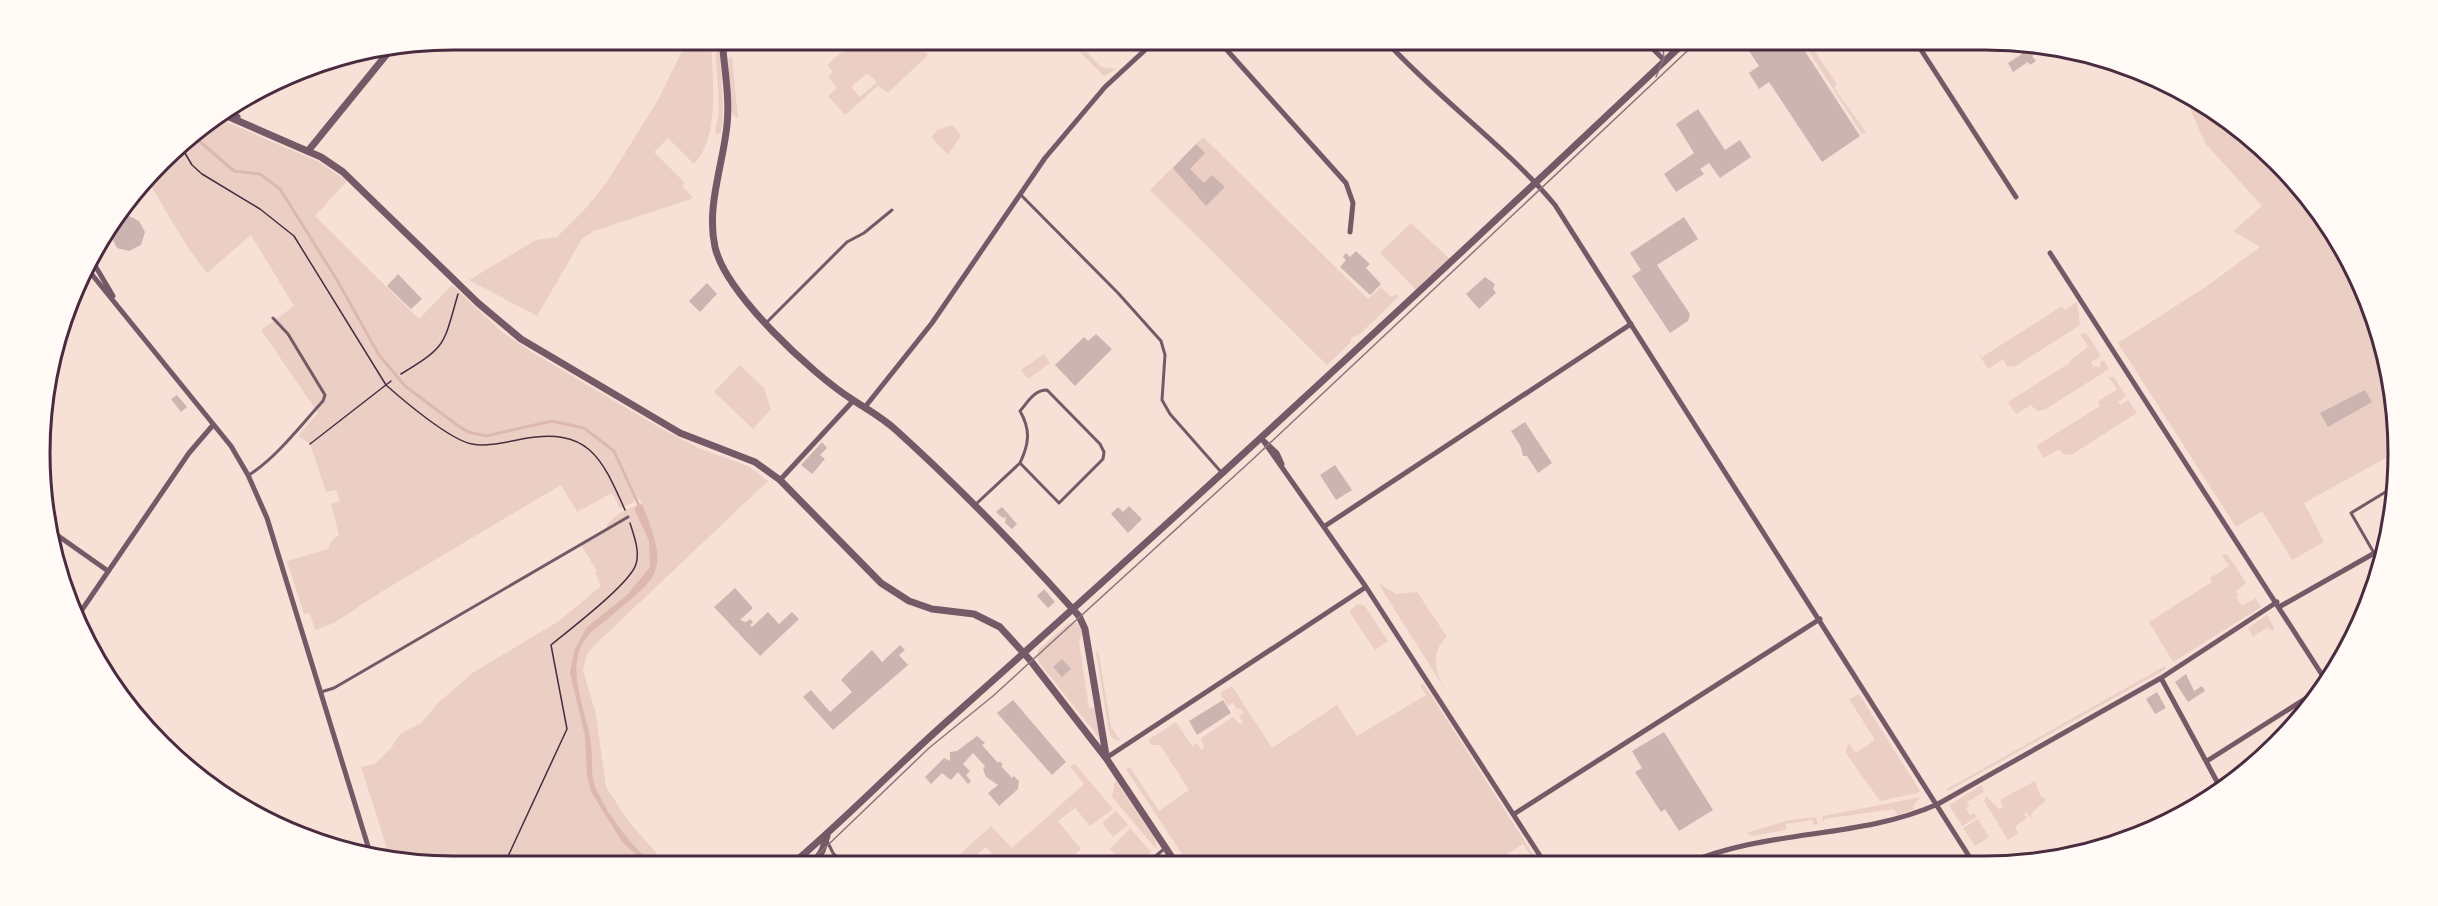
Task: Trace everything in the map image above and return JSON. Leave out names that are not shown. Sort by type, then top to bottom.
[{"type":"street","points":[[723,50],[728,117],[713,209],[714,238],[721,266],[729,280],[766,323],[825,379],[896,430],[975,506],[1074,609],[1085,629],[1106,758]]},
{"type":"street","points":[[865,407],[932,323],[1045,158],[1105,87],[1145,50]]},
{"type":"street","points":[[1227,50],[1346,183],[1353,203],[1350,232]]},
{"type":"street","points":[[1394,50],[1546,195],[1820,619],[1969,856]]},
{"type":"street","points":[[1654,50],[1665,61]]},
{"type":"street","points":[[803,856],[945,723],[1262,439],[1676,50]]},
{"type":"street","points":[[1921,50],[2016,197]]},
{"type":"street","points":[[308,151],[386,55]]},
{"type":"street","points":[[234,115],[249,125]]},
{"type":"street","points":[[230,117],[308,151],[330,163],[357,183],[484,308],[521,339],[680,433],[755,462],[780,480],[881,583],[898,595],[932,609],[984,618],[1000,627],[1024,653],[1106,758],[1171,856]]},
{"type":"street","points":[[2050,253],[2322,674]]},
{"type":"street","points":[[96,267],[120,308]]},
{"type":"street","points":[[92,274],[213,425],[248,475],[267,518],[368,848]]},
{"type":"street","points":[[1325,526],[1631,324]]},
{"type":"street","points":[[780,480],[853,401]]},
{"type":"street","points":[[82,610],[201,436],[213,425]]},
{"type":"street","points":[[1262,439],[1277,453],[1283,468],[1366,587],[1541,856]]},
{"type":"street","points":[[58,536],[108,571]]},
{"type":"street","points":[[1710,856],[1751,842],[1884,824],[1938,804],[2161,678],[2278,604],[2374,553]]},
{"type":"street","points":[[1106,758],[1366,587]]},
{"type":"street","points":[[1514,814],[1820,619]]},
{"type":"street","points":[[2161,678],[2218,782]]},
{"type":"street","points":[[2207,761],[2305,699]]},
{"type":"street","points":[[819,856],[826,836]]},
{"type":"lane","points":[[1020,194],[1161,341],[1165,355],[1162,400],[1170,414],[1224,474]]},
{"type":"lane","points":[[766,323],[847,242],[864,233],[892,210]]},
{"type":"lane","points":[[248,475],[274,453],[323,401],[325,395],[288,334],[273,318]]},
{"type":"lane","points":[[975,506],[1020,463],[1028,431],[1020,411],[1037,391],[1047,390],[1100,444],[1104,452],[1103,459],[1059,502],[1020,463]]},
{"type":"lane","points":[[2374,553],[2351,513],[2387,491]]},
{"type":"lane","points":[[321,692],[334,688],[412,644],[628,517]]},
{"type":"lane","points":[[826,836],[829,848],[836,856]]},
{"type":"lane","points":[[1157,856],[1166,848]]},
{"type":"path","points":[[185,152],[192,165],[202,174],[260,209],[294,236],[386,385],[434,423],[470,444],[494,444],[557,435],[576,442],[593,454],[607,471],[628,517],[638,550],[635,568],[623,582],[551,645],[567,729],[508,856]]},
{"type":"path","points":[[401,374],[434,353],[443,344],[458,291]]},
{"type":"path","points":[[310,444],[391,381]]},
{"type":"shaded area","points":[[683,50],[711,50],[712,122],[703,152],[694,164],[668,138],[654,152],[685,183],[682,186],[693,197],[691,199],[594,231],[582,239],[537,316],[469,280],[536,240],[557,237],[586,208],[607,182],[658,100]]},
{"type":"shaded area","points":[[716,50],[719,50],[722,89],[723,117],[720,134],[715,133],[719,111]]},
{"type":"shaded area","points":[[844,50],[924,50],[928,55],[888,93],[878,86],[845,115],[828,96],[837,88],[828,76],[833,72],[827,65]],"holes":[[[867,73],[877,82],[860,97],[851,87]]]},
{"type":"shaded area","points":[[1078,50],[1085,50],[1101,67],[1117,69],[1104,76]]},
{"type":"shaded area","points":[[1808,50],[1814,50],[1837,85],[1834,88],[1866,132],[1862,134]]},
{"type":"shaded area","points":[[732,56],[738,119],[731,112],[728,60]]},
{"type":"shaded area","points":[[2188,105],[2231,133],[2251,150],[2305,207],[2334,251],[2358,299],[2381,374],[2388,427],[2388,457],[2304,503],[2324,542],[2292,560],[2262,511],[2236,527],[2118,343],[2207,286],[2260,247],[2233,231],[2262,206],[2205,143]]},
{"type":"shaded area","points":[[224,121],[319,162],[347,181],[315,216],[419,319],[452,285],[502,332],[530,351],[662,429],[701,449],[748,466],[768,481],[587,654],[583,670],[596,714],[606,787],[629,822],[659,856],[427,856],[386,851],[386,845],[361,767],[375,764],[391,748],[401,733],[421,723],[438,703],[472,673],[559,621],[601,586],[595,573],[597,571],[581,545],[605,531],[608,523],[621,512],[642,503],[632,490],[634,502],[620,509],[612,493],[577,512],[561,485],[381,592],[334,623],[315,630],[310,613],[304,614],[287,561],[328,549],[332,540],[339,535],[331,504],[340,501],[336,490],[326,492],[310,444],[298,436],[318,413],[261,330],[294,306],[251,235],[207,273],[188,248],[151,186],[187,150]]},
{"type":"shaded area","points":[[952,125],[961,135],[948,155],[931,137],[938,130]]},
{"type":"shaded area","points":[[1203,137],[1368,299],[1381,287],[1391,297],[1396,294],[1399,296],[1359,335],[1352,337],[1350,343],[1327,365],[1150,190]]},
{"type":"shaded area","points":[[1411,223],[1450,259],[1417,291],[1380,253]]},
{"type":"shaded area","points":[[2077,302],[2080,325],[2016,366],[2008,367],[2003,359],[1988,369],[1975,348],[1982,357],[2062,306],[2065,310]]},
{"type":"shaded area","points":[[2080,334],[2087,334],[2101,356],[2091,362],[2093,366],[2100,367],[2100,363],[2104,360],[2109,369],[2044,410],[2037,411],[2031,405],[2016,414],[2008,402],[2071,362],[2070,360],[2088,347]]},
{"type":"shaded area","points":[[1044,354],[1050,363],[1028,379],[1021,370]]},
{"type":"shaded area","points":[[740,365],[764,388],[771,409],[753,429],[714,392]]},
{"type":"shaded area","points":[[2109,377],[2114,377],[2126,396],[2118,402],[2120,405],[2128,400],[2137,413],[2071,455],[2063,454],[2059,449],[2044,458],[2036,446],[2100,406],[2098,401],[2117,390]]},
{"type":"shaded area","points":[[642,504],[651,526],[656,544],[656,570],[641,591],[583,642],[578,654],[577,680],[589,731],[594,784],[622,831],[645,856],[638,856],[623,843],[591,792],[587,775],[585,736],[570,673],[574,651],[587,627],[627,595],[650,567],[649,541],[634,508]]},
{"type":"shaded area","points":[[2221,554],[2228,555],[2246,583],[2236,591],[2239,595],[2236,597],[2242,606],[2254,599],[2254,596],[2261,607],[2173,662],[2149,622],[2212,582],[2210,578],[2229,566]]},
{"type":"shaded area","points":[[1378,583],[1396,594],[1417,592],[1447,637],[1436,655],[1438,675],[1444,688]]},
{"type":"shaded area","points":[[1357,604],[1365,606],[1388,641],[1375,650],[1349,612]]},
{"type":"shaded area","points":[[2267,615],[2275,629],[2272,631],[2268,627],[2253,637],[2248,628]]},
{"type":"shaded area","points":[[1069,623],[1077,623],[1083,633],[1079,641],[1089,708],[1096,708],[1100,739],[1038,661],[1038,650]]},
{"type":"shaded area","points":[[1096,652],[1099,654],[1111,727],[1121,741],[1112,738],[1109,732]]},
{"type":"shaded area","points":[[2165,666],[2166,669],[1948,791],[1947,789]]},
{"type":"shaded area","points":[[1424,684],[1534,856],[1531,856],[1523,844],[1505,856],[1183,856],[1126,769],[1130,767],[1159,811],[1189,790],[1160,745],[1152,745],[1148,740],[1176,722],[1192,746],[1197,743],[1201,750],[1204,748],[1201,738],[1233,717],[1240,724],[1243,722],[1239,716],[1244,713],[1233,703],[1228,706],[1220,693],[1232,686],[1272,748],[1337,705],[1357,736],[1426,695],[1420,685]]},
{"type":"shaded area","points":[[1859,694],[1920,791],[1918,793],[1880,801],[1845,752],[1849,743],[1856,753],[1875,740],[1849,699]]},
{"type":"shaded area","points":[[1074,763],[1113,809],[1090,826],[1075,808],[1058,821],[1081,849],[1073,856],[994,856],[986,847],[976,856],[958,856],[991,826],[1012,848],[1084,784],[1070,767]]},
{"type":"shaded area","points":[[1115,780],[1155,839],[1157,850],[1112,797]]},
{"type":"shaded area","points":[[2035,781],[2040,795],[2046,800],[2031,814],[2032,820],[2026,812],[2024,814],[2027,818],[2015,826],[2018,833],[2008,840],[1984,801],[1986,796],[1999,809],[2003,807],[2000,800]]},
{"type":"shaded area","points":[[1982,785],[1984,792],[1967,802],[1969,806],[1966,808],[1970,815],[1974,813],[1977,817],[1962,826],[1949,805]]},
{"type":"shaded area","points":[[1921,797],[1913,806],[1914,809],[1897,815],[1894,809],[1825,819],[1822,823],[1823,816]]},
{"type":"shaded area","points":[[1116,811],[1128,825],[1113,837],[1102,823]]},
{"type":"shaded area","points":[[1816,817],[1818,824],[1814,825],[1812,820],[1786,824],[1786,830],[1752,836],[1746,833],[1789,820]]},
{"type":"shaded area","points":[[1978,819],[1989,837],[1975,846],[1963,828]]},
{"type":"shaded area","points":[[1130,828],[1151,852],[1146,856],[1117,856],[1110,849]]},
{"type":"building","points":[[1748,50],[1804,50],[1860,136],[1822,162],[1769,82],[1759,89],[1749,73],[1759,66]]},
{"type":"building","points":[[2021,51],[2033,52],[2035,54],[2032,56],[2036,61],[2030,65],[2028,62],[2013,72],[2008,63],[2022,54]]},
{"type":"building","points":[[1698,109],[1725,150],[1740,140],[1751,157],[1720,178],[1709,163],[1700,169],[1704,174],[1676,192],[1664,174],[1694,153],[1676,124]]},
{"type":"building","points":[[1196,144],[1205,153],[1190,169],[1204,183],[1212,175],[1225,187],[1206,206],[1173,168]]},
{"type":"building","points":[[127,215],[139,221],[145,232],[141,245],[129,251],[117,248],[112,238]]},
{"type":"building","points":[[1684,217],[1698,239],[1657,265],[1690,314],[1688,321],[1670,333],[1632,276],[1641,270],[1630,253]]},
{"type":"building","points":[[1356,251],[1370,264],[1366,268],[1381,284],[1370,295],[1340,267],[1346,260],[1343,257],[1346,253],[1350,257]]},
{"type":"building","points":[[398,274],[422,299],[411,309],[387,286]]},
{"type":"building","points":[[1485,277],[1495,284],[1493,289],[1496,293],[1479,309],[1466,294]]},
{"type":"building","points":[[707,283],[717,294],[700,312],[689,301]]},
{"type":"building","points":[[1096,334],[1112,349],[1075,386],[1055,365],[1084,337],[1088,341]]},
{"type":"building","points":[[2365,390],[2372,402],[2328,427],[2320,413]]},
{"type":"building","points":[[177,395],[187,407],[181,412],[171,399]]},
{"type":"building","points":[[1525,422],[1552,463],[1538,473],[1527,456],[1523,456],[1521,447],[1511,431]]},
{"type":"building","points":[[822,442],[827,448],[820,455],[825,459],[812,474],[801,465]]},
{"type":"building","points":[[1335,465],[1352,490],[1336,500],[1320,475]]},
{"type":"building","points":[[1129,506],[1142,519],[1128,533],[1111,514],[1118,507],[1123,512]]},
{"type":"building","points":[[1002,507],[1017,524],[1012,529],[1005,523],[1006,517],[1003,518],[996,512]]},
{"type":"building","points":[[735,588],[753,608],[740,620],[746,622],[750,619],[753,622],[750,625],[752,627],[768,612],[779,624],[792,612],[799,619],[760,656],[714,607]]},
{"type":"building","points":[[1044,589],[1055,602],[1048,608],[1037,596]]},
{"type":"building","points":[[900,645],[905,650],[899,655],[908,665],[833,730],[803,697],[811,690],[830,712],[852,692],[841,680],[851,670],[872,650],[882,662]]},
{"type":"building","points":[[1062,659],[1071,669],[1062,677],[1053,667]]},
{"type":"building","points":[[2186,674],[2194,691],[2202,686],[2205,691],[2188,702],[2175,682]]},
{"type":"building","points":[[2157,692],[2166,708],[2155,714],[2146,699]]},
{"type":"building","points":[[1013,700],[1066,762],[1052,775],[997,713]]},
{"type":"building","points":[[1223,700],[1231,713],[1197,735],[1189,721]]},
{"type":"building","points":[[1664,732],[1713,810],[1679,831],[1665,809],[1661,812],[1635,772],[1642,768],[1632,751]]},
{"type":"building","points":[[977,736],[985,743],[982,745],[998,763],[1000,761],[1003,765],[1001,766],[1012,778],[1014,776],[1019,781],[1018,789],[999,806],[988,793],[998,785],[986,777],[983,769],[985,766],[973,753],[963,764],[970,771],[966,775],[971,781],[968,784],[958,772],[951,780],[942,773],[931,784],[925,777],[944,758],[950,761],[950,752],[957,751]]},
{"type":"waterway","points":[[198,140],[234,171],[260,174],[280,189],[337,280],[379,355],[405,386],[468,432],[486,436],[552,421],[584,428],[614,451],[640,508]]},
{"type":"tram line","points":[[1656,77],[1664,58],[1663,50]]},
{"type":"tram line","points":[[816,856],[929,748],[993,696],[1253,459],[1688,50]]}]
